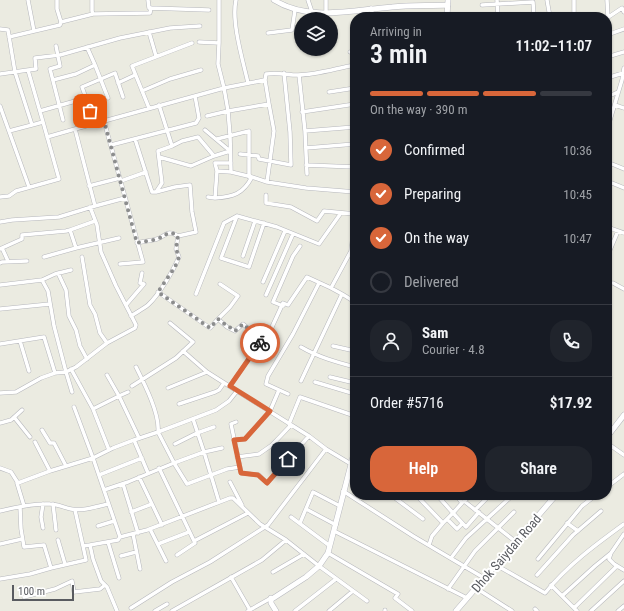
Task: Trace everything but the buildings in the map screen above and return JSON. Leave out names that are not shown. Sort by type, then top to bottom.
[{"type":"street","points":[[28,0],[34,31]]},
{"type":"street","points":[[57,0],[57,9],[61,22]]},
{"type":"street","points":[[92,0],[93,14]]},
{"type":"street","points":[[9,37],[60,25],[61,22],[93,14],[150,13],[148,0]]},
{"type":"street","points":[[219,0],[218,64],[228,111],[231,172]]},
{"type":"street","points":[[274,0],[295,10],[312,12],[308,0]]},
{"type":"street","points":[[326,0],[326,12]]},
{"type":"street","points":[[547,0],[549,12]]},
{"type":"street","points":[[574,0],[574,12]]},
{"type":"street","points":[[607,0],[608,12]]},
{"type":"street","points":[[235,1],[239,42],[248,83]]},
{"type":"street","points":[[482,5],[497,2],[533,1],[534,12]]},
{"type":"street","points":[[335,12],[448,2],[447,12]]},
{"type":"street","points":[[497,2],[498,12]]},
{"type":"street","points":[[612,14],[623,7],[624,12]]},
{"type":"street","points":[[150,8],[209,10]]},
{"type":"street","points":[[371,8],[372,12]]},
{"type":"street","points":[[268,33],[292,30],[295,10]]},
{"type":"street","points":[[0,74],[36,69],[35,58],[58,55],[148,32],[170,28],[200,26]]},
{"type":"street","points":[[0,29],[8,30],[15,72],[32,125]]},
{"type":"street","points":[[612,33],[624,29]]},
{"type":"street","points":[[148,32],[156,56]]},
{"type":"street","points":[[200,42],[219,43]]},
{"type":"street","points":[[149,108],[132,66],[192,43]]},
{"type":"street","points":[[56,46],[60,66],[50,69],[63,120]]},
{"type":"street","points":[[87,47],[108,98]]},
{"type":"street","points":[[612,56],[624,52]]},
{"type":"street","points":[[53,80],[76,74],[94,65]]},
{"type":"street","points":[[267,182],[274,131],[265,80],[266,74],[284,73],[299,75],[350,66]]},
{"type":"street","points":[[612,112],[624,68]]},
{"type":"street","points":[[0,197],[9,196],[16,191],[59,179],[28,70]]},
{"type":"street","points":[[142,91],[170,78],[201,70]]},
{"type":"street","points":[[94,123],[82,87],[115,73],[123,97]]},
{"type":"street","points":[[240,154],[258,156],[259,159],[291,164],[290,132],[284,73]]},
{"type":"street","points":[[612,77],[623,74]]},
{"type":"street","points":[[118,83],[135,75]]},
{"type":"street","points":[[299,75],[305,131],[307,174]]},
{"type":"street","points":[[47,137],[224,88],[265,80]]},
{"type":"street","points":[[329,92],[350,89]]},
{"type":"street","points":[[612,95],[618,92]]},
{"type":"street","points":[[111,145],[196,123],[199,118],[195,96]]},
{"type":"street","points":[[40,111],[86,98]]},
{"type":"street","points":[[207,116],[269,104]]},
{"type":"street","points":[[159,105],[172,146]]},
{"type":"street","points":[[302,112],[350,105]]},
{"type":"street","points":[[615,105],[624,108]]},
{"type":"street","points":[[0,106],[29,187]]},
{"type":"street","points":[[104,121],[142,262],[120,264]]},
{"type":"street","points":[[9,131],[43,122]]},
{"type":"street","points":[[305,131],[350,127]]},
{"type":"street","points":[[75,129],[95,206]]},
{"type":"street","points":[[205,130],[230,151]]},
{"type":"street","points":[[208,197],[229,198],[234,196],[247,186],[250,177],[249,131],[217,139]]},
{"type":"street","points":[[156,192],[162,183],[158,152],[182,141],[198,137],[214,156]]},
{"type":"street","points":[[135,139],[152,192],[190,185],[192,212],[196,232],[178,236],[173,233],[165,234],[158,238],[137,243]]},
{"type":"street","points":[[306,148],[350,144]]},
{"type":"street","points":[[159,156],[191,166],[230,151]]},
{"type":"street","points":[[215,198],[217,171],[216,163],[230,163]]},
{"type":"street","points":[[612,164],[624,169]]},
{"type":"street","points":[[306,165],[350,167]]},
{"type":"street","points":[[217,171],[231,172],[267,182],[306,188],[350,192]]},
{"type":"street","points":[[90,186],[120,180],[146,172]]},
{"type":"street","points":[[612,183],[624,188]]},
{"type":"street","points":[[266,195],[266,203],[291,207],[317,221],[324,211],[350,214]]},
{"type":"street","points":[[0,222],[59,217],[125,198]]},
{"type":"street","points":[[0,393],[16,392],[41,378],[55,373],[66,372],[87,359],[107,343],[135,328],[136,325],[132,316],[101,252],[95,222],[90,207]]},
{"type":"street","points":[[196,294],[224,222],[237,216],[285,230],[319,244],[340,213]]},
{"type":"street","points":[[237,216],[221,258],[248,267],[264,224]]},
{"type":"street","points":[[243,256],[255,221]]},
{"type":"street","points":[[8,262],[1,249],[22,239],[22,235],[66,231],[95,222]]},
{"type":"street","points":[[612,229],[624,233]]},
{"type":"street","points":[[70,230],[76,248]]},
{"type":"street","points":[[264,282],[285,230]]},
{"type":"street","points":[[612,245],[618,231]]},
{"type":"street","points":[[266,296],[293,234]]},
{"type":"street","points":[[132,316],[147,306],[175,267],[179,257],[176,249],[178,236]]},
{"type":"street","points":[[44,257],[118,238]]},
{"type":"street","points":[[283,306],[273,302],[293,256],[300,246]]},
{"type":"street","points":[[331,288],[350,253]]},
{"type":"street","points":[[82,257],[90,305],[95,314],[100,333],[107,343]]},
{"type":"street","points":[[0,264],[2,262],[27,261]]},
{"type":"street","points":[[0,284],[42,280],[58,273],[71,270]]},
{"type":"street","points":[[58,273],[66,290],[69,316],[76,330],[80,346],[87,359]]},
{"type":"street","points":[[126,305],[144,284],[140,283],[142,273]]},
{"type":"street","points":[[230,386],[262,340],[266,340],[283,306],[283,303],[288,305],[307,277],[350,299]]},
{"type":"street","points":[[42,280],[48,292],[54,326],[72,392]]},
{"type":"street","points":[[288,394],[266,384],[268,376],[293,334],[319,283]]},
{"type":"street","points":[[613,283],[624,289]]},
{"type":"street","points":[[158,292],[210,328],[230,307],[238,296],[220,284]]},
{"type":"street","points":[[301,381],[342,294]]},
{"type":"street","points":[[0,309],[50,304]]},
{"type":"street","points":[[218,319],[235,331],[243,324],[262,340]]},
{"type":"street","points":[[132,386],[176,358],[193,342],[170,322]]},
{"type":"street","points":[[0,344],[44,337],[55,373]]},
{"type":"street","points":[[20,341],[29,370]]},
{"type":"street","points":[[333,346],[350,350]]},
{"type":"street","points":[[301,347],[333,362],[350,366]]},
{"type":"street","points":[[183,351],[207,372],[309,436],[350,465]]},
{"type":"street","points":[[136,367],[156,415],[158,432],[187,484],[228,469],[240,467]]},
{"type":"street","points":[[71,369],[94,409],[109,450]]},
{"type":"street","points":[[168,388],[207,372]]},
{"type":"street","points":[[107,375],[139,438]]},
{"type":"street","points":[[330,377],[350,382]]},
{"type":"street","points":[[315,382],[350,392]]},
{"type":"street","points":[[179,404],[215,392],[219,390],[224,383]]},
{"type":"street","points":[[234,440],[245,439],[270,411],[279,390]]},
{"type":"street","points":[[17,483],[93,458],[139,438],[216,410],[229,401],[237,391]]},
{"type":"street","points":[[94,409],[128,392]]},
{"type":"street","points":[[237,456],[259,454],[272,445],[290,424],[300,397],[350,414]]},
{"type":"street","points":[[74,407],[120,537]]},
{"type":"street","points":[[0,423],[7,422],[22,410]]},
{"type":"street","points":[[612,431],[624,415]]},
{"type":"street","points":[[14,417],[30,437]]},
{"type":"street","points":[[193,419],[219,502]]},
{"type":"street","points":[[236,422],[231,424],[241,473],[258,475],[267,483],[309,436]]},
{"type":"street","points":[[175,444],[197,433],[214,427]]},
{"type":"street","points":[[42,430],[50,443],[54,443],[66,466]]},
{"type":"street","points":[[134,440],[148,473]]},
{"type":"street","points":[[35,442],[50,471]]},
{"type":"street","points":[[612,447],[624,455]]},
{"type":"street","points":[[104,490],[123,484],[174,462],[222,448]]},
{"type":"street","points":[[131,608],[172,582],[216,559],[268,525],[326,449]]},
{"type":"street","points":[[99,475],[142,458]]},
{"type":"street","points":[[0,468],[11,472],[17,483],[22,506],[20,529],[24,547],[44,545],[51,568]]},
{"type":"street","points":[[159,468],[194,541]]},
{"type":"street","points":[[231,577],[249,610],[294,586],[319,566],[328,553],[343,491],[350,472]]},
{"type":"street","points":[[612,483],[624,474]]},
{"type":"street","points":[[139,477],[162,525]]},
{"type":"street","points":[[230,482],[243,508]]},
{"type":"street","points":[[123,484],[138,533]]},
{"type":"street","points":[[343,491],[350,495]]},
{"type":"street","points":[[300,523],[313,492],[340,506]]},
{"type":"street","points":[[82,546],[118,540],[120,537],[162,525],[219,502],[233,498],[265,527],[286,540],[367,601]]},
{"type":"street","points":[[357,500],[428,545],[484,578]]},
{"type":"street","points":[[398,500],[423,519]]},
{"type":"street","points":[[421,500],[443,524]]},
{"type":"street","points":[[441,500],[466,527],[486,500]]},
{"type":"street","points":[[451,558],[466,538],[508,500]]},
{"type":"street","name":"Dhok Saiydan Road","points":[[456,611],[552,500]]},
{"type":"street","points":[[538,559],[567,523],[582,506],[590,500]]},
{"type":"street","points":[[428,545],[432,536],[463,502],[477,511],[516,542]]},
{"type":"street","points":[[0,511],[22,506],[43,504],[53,504],[75,510],[86,510],[108,504]]},
{"type":"street","points":[[43,504],[41,517],[43,528]]},
{"type":"street","points":[[53,504],[56,530]]},
{"type":"street","points":[[131,512],[152,504]]},
{"type":"street","points":[[306,509],[336,525]]},
{"type":"street","points":[[0,580],[86,560],[75,510]]},
{"type":"street","points":[[537,575],[578,531],[601,511]]},
{"type":"street","points":[[448,588],[475,551],[514,512]]},
{"type":"street","points":[[177,555],[194,545],[194,541],[248,513]]},
{"type":"street","points":[[291,517],[330,546]]},
{"type":"street","points":[[447,520],[457,529],[462,524]]},
{"type":"street","points":[[98,526],[114,521]]},
{"type":"street","points":[[567,523],[578,531]]},
{"type":"street","points":[[496,564],[545,593],[570,565],[624,524]]},
{"type":"street","points":[[150,529],[166,561]]},
{"type":"street","points":[[158,544],[189,532]]},
{"type":"street","points":[[334,532],[467,598]]},
{"type":"street","points":[[133,534],[140,569]]},
{"type":"street","points":[[624,534],[622,541],[609,559],[624,570]]},
{"type":"street","points":[[0,544],[22,539]]},
{"type":"street","points":[[58,540],[65,564]]},
{"type":"street","points":[[172,610],[262,560],[286,540]]},
{"type":"street","points":[[108,542],[119,578]]},
{"type":"street","points":[[90,545],[93,560],[101,581],[117,611]]},
{"type":"street","points":[[121,556],[136,552]]},
{"type":"street","points":[[328,553],[398,594],[395,598],[412,611]]},
{"type":"street","points":[[562,596],[599,562],[612,553]]},
{"type":"street","points":[[273,572],[304,554]]},
{"type":"street","points":[[551,585],[575,609],[617,566]]},
{"type":"street","points":[[295,611],[336,579]]},
{"type":"street","points":[[24,597],[55,589],[72,581],[74,592],[100,589],[105,586]]},
{"type":"street","points":[[591,611],[624,581]]},
{"type":"street","points":[[476,588],[512,611]]},
{"type":"street","points":[[329,611],[353,591]]},
{"type":"street","points":[[271,598],[271,603],[276,611]]},
{"type":"street","points":[[156,611],[167,604]]},
{"type":"street","points":[[618,611],[624,606]]},
{"type":"way so far","points":[[90,111],[94,123],[104,121],[137,243],[158,238],[165,234],[173,233],[178,236],[176,249],[179,257],[175,267],[158,292],[210,328],[218,319],[235,331],[243,324],[262,340],[260,343]]},
{"type":"route","points":[[260,343],[230,386],[270,411],[245,439],[234,440],[241,473],[258,475],[267,483],[288,459]]}]
